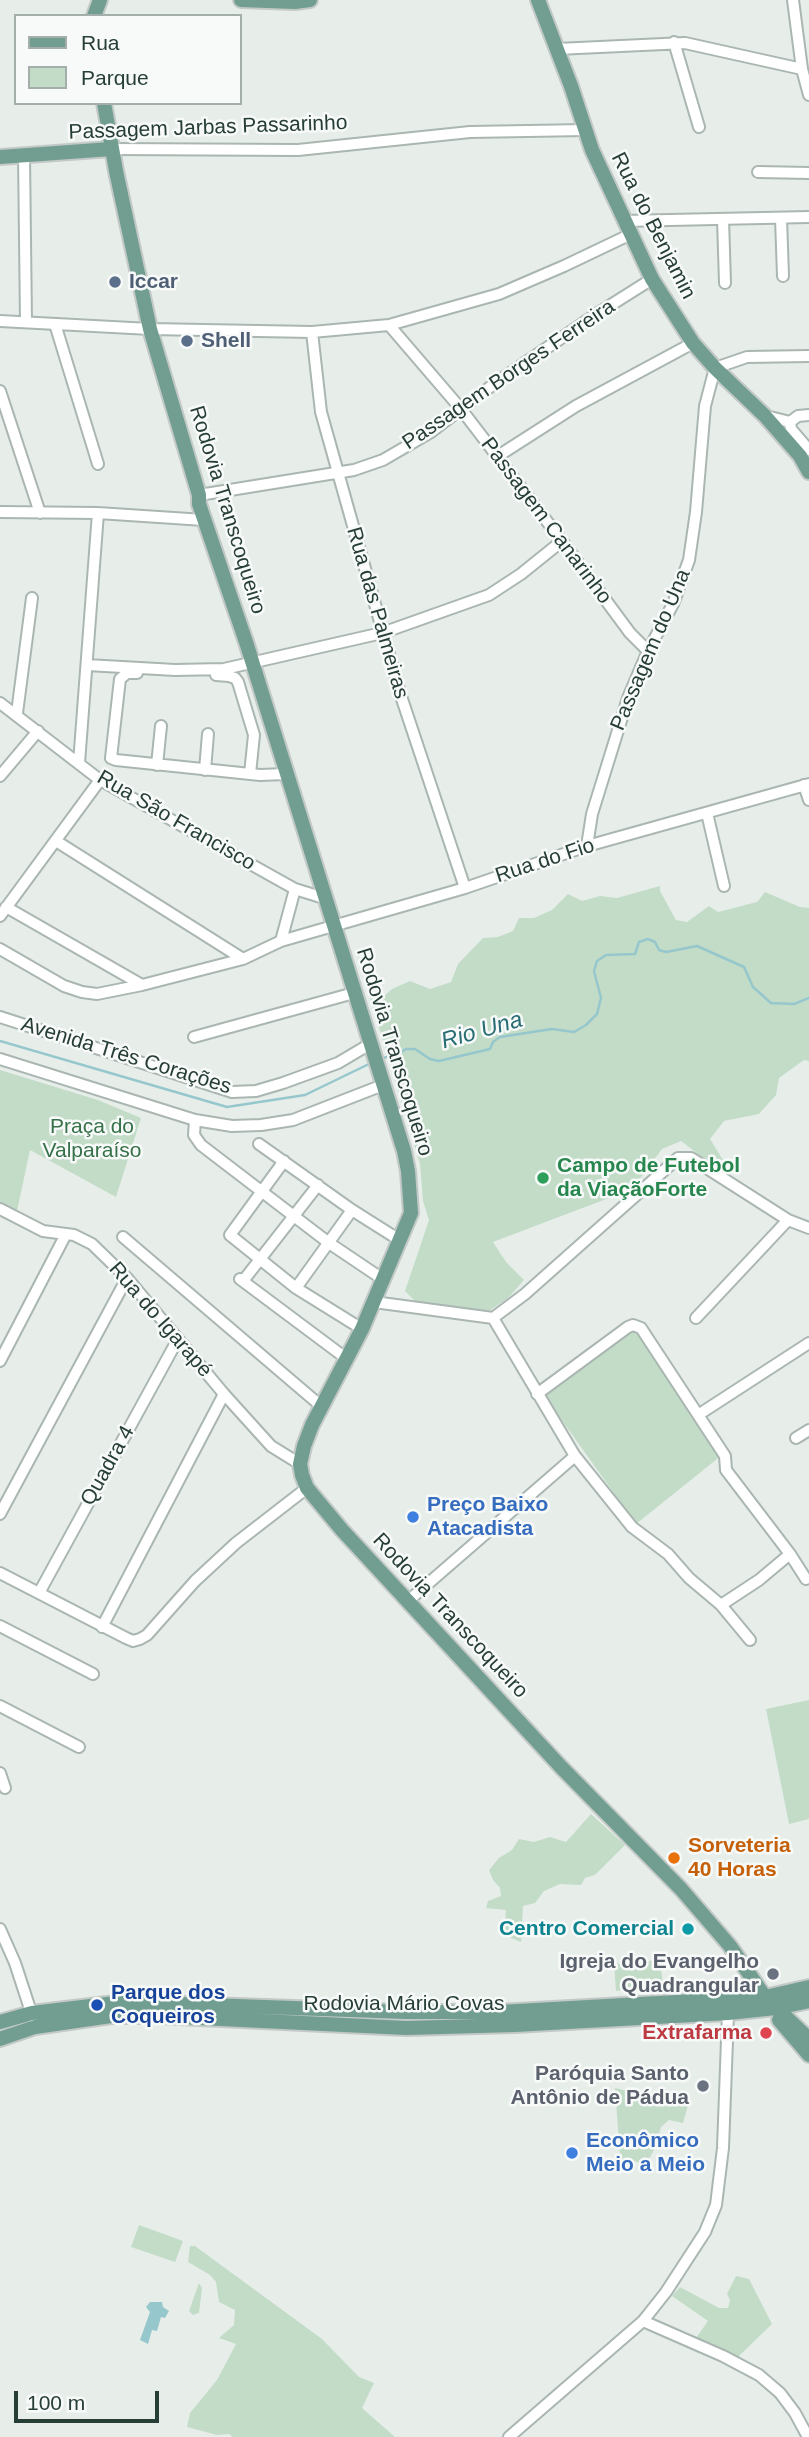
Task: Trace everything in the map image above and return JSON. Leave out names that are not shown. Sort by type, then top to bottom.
[{"type":"main road","points":[[241,0],[310,0]]},
{"type":"main road","name":"Rua do Benjamin","points":[[538,0],[592,150],[629,235],[652,279],[693,343],[765,416],[800,456],[809,472]]},
{"type":"main road","name":"Rodovia Transcoqueiro","points":[[104,105],[111,149],[150,329],[204,520],[247,645],[404,1151],[411,1192],[411,1213],[401,1241],[362,1329],[321,1406],[304,1446],[300,1464],[307,1488],[342,1530],[561,1767],[710,1921],[765,1997],[776,2008]]},
{"type":"main road","name":"Passagem Jarbas Passarinho","points":[[0,157],[111,149]]},
{"type":"main road","name":"Rodovia Mário Covas","points":[[0,2039],[34,2020],[124,2002],[500,2012],[765,1997],[809,1987]]},
{"type":"main road","name":"Rodovia Mário Covas","points":[[0,2022],[159,2016],[406,2028],[728,2013],[809,2001]]},
{"type":"main road","points":[[776,2008],[809,2039]]},
{"type":"main road","points":[[776,2008],[780,2022],[809,2055]]},
{"type":"street","points":[[793,0],[802,69],[809,95]]},
{"type":"street","points":[[674,42],[699,127]]},
{"type":"street","points":[[557,49],[674,42],[802,69]]},
{"type":"street","name":"Passagem Jarbas Passarinho","points":[[111,149],[298,150],[470,132],[585,130]]},
{"type":"street","points":[[24,155],[26,322]]},
{"type":"street","points":[[758,172],[809,173]]},
{"type":"street","points":[[623,221],[809,217]]},
{"type":"street","points":[[781,218],[783,276]]},
{"type":"street","points":[[723,219],[725,283]]},
{"type":"street","points":[[0,321],[150,329],[313,332],[389,325],[499,294],[629,235]]},
{"type":"street","name":"Passagem Borges Ferreira","points":[[199,495],[338,473],[383,460],[412,444],[595,315],[652,279]]},
{"type":"street","points":[[55,324],[98,464]]},
{"type":"street","name":"Passagem Canarinho","points":[[389,325],[461,409],[630,633],[648,652]]},
{"type":"street","name":"Rua das Palmeiras","points":[[313,332],[321,412],[382,633],[465,888]]},
{"type":"street","points":[[498,456],[576,406],[693,343]]},
{"type":"street","points":[[715,368],[747,357],[809,356]]},
{"type":"street","name":"Passagem do Una","points":[[587,846],[592,814],[616,733],[648,652],[673,604],[689,560],[696,513],[705,406],[715,368]]},
{"type":"street","points":[[0,391],[40,513]]},
{"type":"street","points":[[790,422],[798,416],[809,415]]},
{"type":"street","points":[[765,416],[790,422]]},
{"type":"street","points":[[790,422],[791,429],[809,450]]},
{"type":"street","points":[[0,512],[98,513],[204,520]]},
{"type":"street","points":[[79,763],[98,513]]},
{"type":"street","points":[[87,665],[185,670],[223,669],[382,633],[489,595],[562,541]]},
{"type":"street","points":[[17,713],[32,598]]},
{"type":"street","points":[[250,774],[254,735],[236,678],[127,673],[122,675],[111,758],[205,770],[250,774],[286,774]]},
{"type":"street","name":"Rua São Francisco","points":[[0,703],[17,713],[100,780],[295,889],[327,899]]},
{"type":"street","points":[[157,765],[161,726]]},
{"type":"street","points":[[0,776],[38,731]]},
{"type":"street","points":[[205,770],[208,734]]},
{"type":"street","points":[[100,780],[3,911],[142,985]]},
{"type":"street","points":[[806,785],[809,800]]},
{"type":"street","name":"Rua do Fio","points":[[0,949],[64,986],[82,992],[97,994],[142,985],[243,959],[281,942],[465,888],[587,846],[806,785]]},
{"type":"street","points":[[708,813],[724,886]]},
{"type":"street","points":[[56,841],[243,959]]},
{"type":"street","points":[[281,942],[295,889]]},
{"type":"street","points":[[194,1037],[354,993]]},
{"type":"street","name":"Avenida Três Corações","points":[[0,1017],[232,1092],[256,1091],[283,1083],[338,1063],[371,1047]]},
{"type":"street","name":"Avenida Três Corações","points":[[0,1059],[195,1120],[232,1126],[293,1120],[382,1081]]},
{"type":"street","points":[[195,1120],[194,1135],[201,1145],[329,1243],[384,1280]]},
{"type":"street","points":[[259,1144],[401,1241]]},
{"type":"street","points":[[374,1302],[494,1318],[525,1294],[678,1158],[691,1158],[788,1220],[809,1228]]},
{"type":"street","points":[[284,1161],[230,1236],[296,1288],[362,1329]]},
{"type":"street","points":[[318,1185],[242,1280],[347,1359]]},
{"type":"street","name":"Rua do Igarapé","points":[[0,1210],[43,1231],[83,1238],[92,1244],[127,1278],[271,1446],[300,1464]]},
{"type":"street","points":[[296,1288],[352,1210]]},
{"type":"street","points":[[695,1318],[788,1220]]},
{"type":"street","points":[[0,1360],[66,1234]]},
{"type":"street","points":[[123,1237],[321,1406]]},
{"type":"street","points":[[0,1514],[127,1278]]},
{"type":"street","points":[[494,1318],[575,1456],[632,1527],[668,1554],[721,1605],[750,1640]]},
{"type":"street","points":[[537,1394],[628,1328],[641,1328],[725,1456],[726,1470],[806,1579]]},
{"type":"street","name":"Quadra 4","points":[[39,1593],[178,1339]]},
{"type":"street","points":[[698,1415],[809,1343]]},
{"type":"street","points":[[102,1627],[224,1394]]},
{"type":"street","points":[[796,1438],[809,1430]]},
{"type":"street","points":[[408,1601],[575,1456]]},
{"type":"street","points":[[0,1573],[133,1641],[147,1635],[195,1581],[236,1544],[307,1488]]},
{"type":"street","points":[[721,1605],[759,1580],[790,1554]]},
{"type":"street","points":[[0,1626],[93,1674]]},
{"type":"street","points":[[0,1706],[79,1747]]},
{"type":"street","points":[[0,1773],[5,1788]]},
{"type":"street","points":[[0,1929],[15,1963],[34,2020]]},
{"type":"street","points":[[509,2437],[643,2320],[684,2266],[705,2232],[716,2205],[723,2147],[728,2013]]},
{"type":"street","points":[[643,2320],[759,2375],[780,2393],[795,2413],[807,2437]]},
{"type":"green space","points":[[660,886],[660,891],[676,920],[687,922],[709,906],[718,912],[757,902],[765,892],[800,907],[809,908],[809,1061],[804,1060],[779,1078],[776,1095],[759,1114],[724,1121],[710,1139],[723,1160],[710,1163],[681,1141],[662,1149],[627,1196],[622,1193],[493,1242],[506,1262],[524,1280],[508,1298],[489,1311],[416,1302],[405,1291],[429,1220],[423,1201],[420,1164],[370,997],[383,997],[392,989],[410,981],[430,989],[451,982],[458,964],[483,938],[498,937],[513,931],[519,918],[534,918],[552,910],[568,894],[582,901],[600,896],[617,898]]},
{"type":"green space","name":"Praça do Valparaíso","points":[[0,1070],[98,1100],[141,1118],[116,1197],[30,1150],[17,1211],[0,1202]]},
{"type":"green space","points":[[634,1327],[722,1455],[636,1524],[543,1394]]},
{"type":"green space","points":[[809,1700],[809,1819],[789,1824],[766,1709]]},
{"type":"green space","points":[[591,1814],[625,1845],[595,1875],[585,1878],[581,1885],[560,1884],[544,1891],[535,1903],[523,1906],[521,1942],[504,1935],[506,1910],[486,1908],[488,1901],[501,1896],[500,1888],[489,1870],[499,1858],[512,1850],[519,1839],[534,1842],[550,1837],[566,1842]]},
{"type":"green space","points":[[660,1960],[663,1986],[616,1991],[614,1964]]},
{"type":"green space","points":[[615,2088],[661,2099],[687,2092],[689,2102],[683,2123],[669,2120],[661,2127],[654,2150],[644,2168],[636,2161],[621,2170]]},
{"type":"green space","points":[[139,2225],[183,2241],[175,2262],[131,2247]]},
{"type":"green space","points":[[190,2246],[195,2246],[322,2339],[359,2377],[374,2383],[362,2408],[395,2437],[232,2437],[230,2434],[217,2435],[187,2427],[190,2413],[217,2380],[236,2344],[219,2338],[234,2325],[235,2310],[219,2302],[216,2282],[210,2275],[188,2262]]},
{"type":"green space","points":[[736,2276],[749,2279],[772,2324],[737,2358],[696,2338],[708,2321],[672,2296],[680,2287],[719,2308],[728,2308],[730,2300],[727,2294]]},
{"type":"green space","points":[[199,2283],[202,2288],[199,2313],[193,2315],[189,2311]]},
{"type":"water","points":[[150,2302],[162,2302],[163,2307],[169,2311],[165,2318],[161,2317],[157,2331],[152,2330],[148,2344],[140,2340],[150,2312],[146,2307]]},
{"type":"waterway","name":"Rio Una","points":[[380,1059],[406,1049],[415,1049],[430,1059],[439,1061],[490,1049],[493,1042],[500,1037],[552,1029],[574,1032],[597,1014],[601,998],[594,971],[597,961],[606,955],[635,954],[639,942],[648,939],[655,942],[659,950],[666,952],[697,946],[744,967],[753,987],[771,1003],[794,1004],[809,998]]},
{"type":"waterway","name":"Rio Una","points":[[0,1041],[227,1107],[305,1095],[371,1063]]},
{"type":"place","name":"Iccar","points":[[115,282]]},
{"type":"place","name":"Shell","points":[[187,341]]},
{"type":"place","name":"Campo de Futebol da ViaçãoForte","points":[[543,1178]]},
{"type":"place","name":"Preço Baixo Atacadista","points":[[413,1517]]},
{"type":"place","name":"Sorveteria 40 Horas","points":[[674,1858]]},
{"type":"place","name":"Centro Comercial","points":[[688,1929]]},
{"type":"place","name":"Igreja do Evangelho Quadrangular","points":[[773,1974]]},
{"type":"place","name":"Parque dos Coqueiros","points":[[97,2005]]},
{"type":"place","name":"Extrafarma","points":[[766,2033]]},
{"type":"place","name":"Paróquia Santo Antônio de Pádua","points":[[703,2086]]},
{"type":"place","name":"Econômico Meio a Meio","points":[[572,2153]]}]
